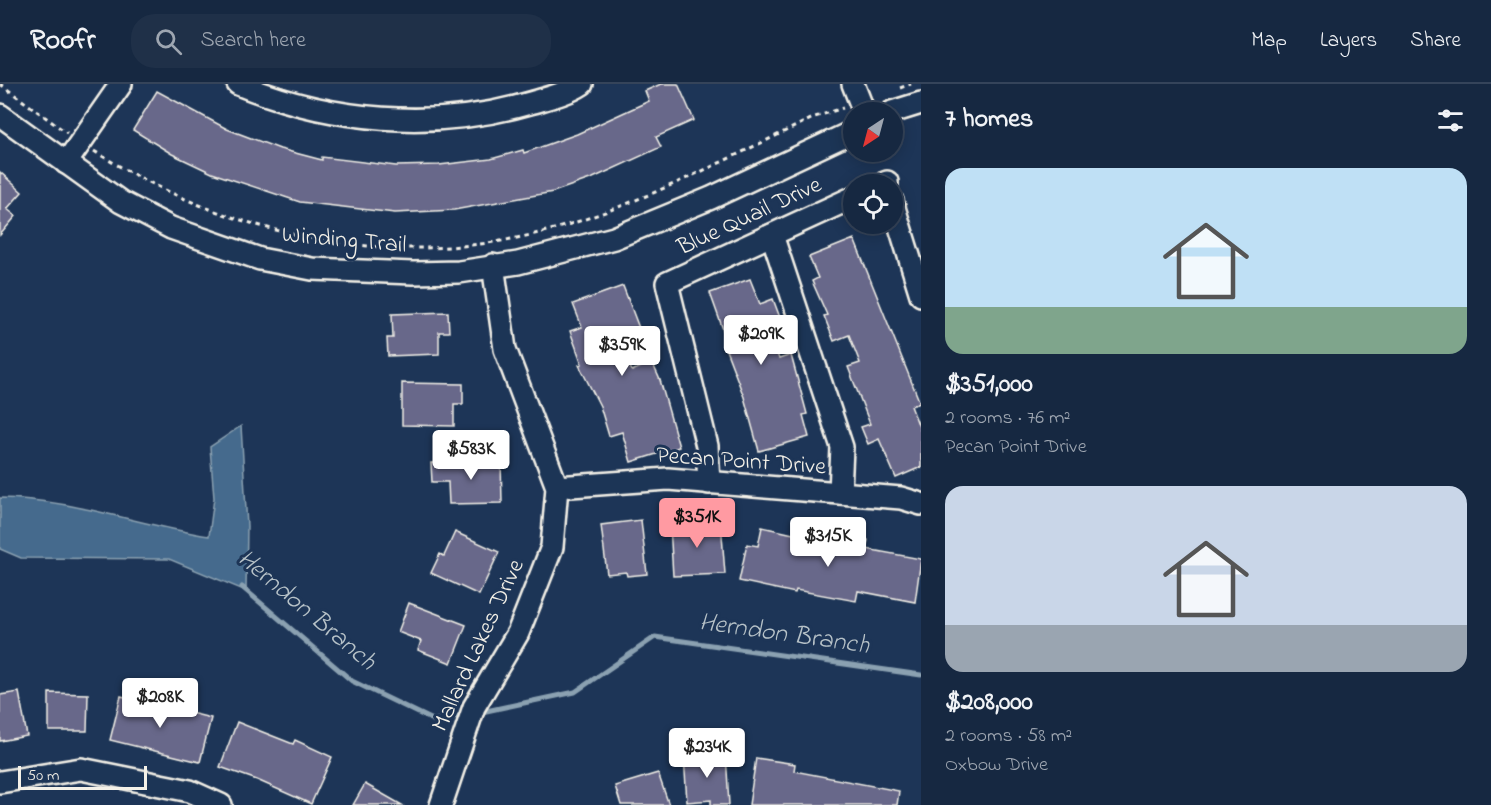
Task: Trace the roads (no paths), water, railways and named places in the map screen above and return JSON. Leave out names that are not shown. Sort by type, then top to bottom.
[{"type":"street","points":[[66,163],[122,84]]},
{"type":"street","points":[[238,84],[314,109],[401,120],[489,113],[546,99],[582,84]]},
{"type":"street","points":[[903,109],[921,103]]},
{"type":"street","name":"Winding Trail","points":[[0,116],[122,202],[171,228],[260,259],[312,269],[358,272],[459,272],[518,263],[614,238],[711,198],[843,136]]},
{"type":"street","name":"Blue Quail Drive","points":[[709,483],[707,446],[667,283],[843,202]]},
{"type":"street","points":[[902,234],[921,295]]},
{"type":"street","points":[[772,235],[842,447],[840,493]]},
{"type":"street","name":"Mallard Lakes Drive","points":[[441,805],[474,707],[518,633],[552,547],[557,487],[505,349],[493,265]]},
{"type":"street","name":"Pecan Point Drive","points":[[557,487],[668,479],[901,498],[921,504]]},
{"type":"street","points":[[0,782],[81,769],[190,791],[220,805]]},
{"type":"water","points":[[241,426],[247,526],[246,591],[169,559],[21,558],[0,549],[0,498],[53,503],[209,536],[214,498],[210,447]]},
{"type":"waterway","name":"Herndon Branch","points":[[242,587],[352,681],[433,720],[465,715]]},
{"type":"waterway","name":"Herndon Branch","points":[[477,713],[575,692],[655,637],[921,675]]}]
